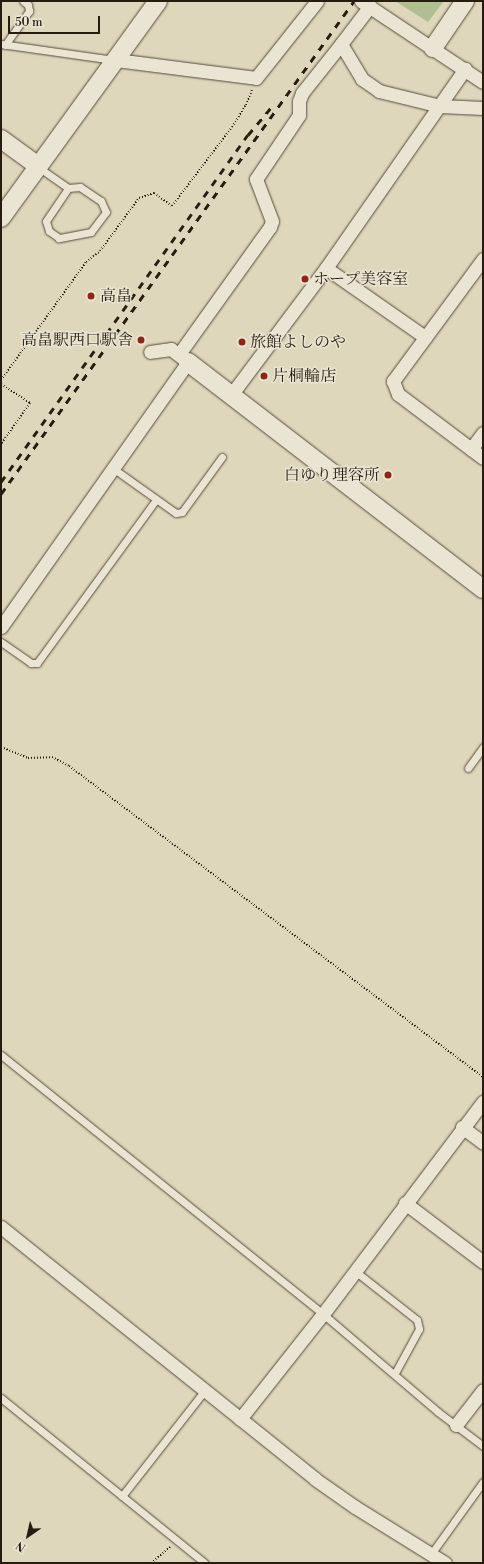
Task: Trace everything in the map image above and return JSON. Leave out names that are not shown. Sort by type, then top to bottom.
[{"type":"street","points":[[1,218],[158,1]]},
{"type":"street","points":[[116,60],[256,78],[317,1]]},
{"type":"street","points":[[433,48],[465,1]]},
{"type":"street","points":[[1,627],[114,470],[184,358],[270,227],[272,221],[256,179],[258,173],[299,115],[299,101],[302,93],[341,44],[365,4],[483,82]]},
{"type":"street","points":[[341,44],[362,79],[379,90],[440,106],[483,108]]},
{"type":"street","points":[[231,395],[326,268],[465,69]]},
{"type":"street","points":[[1,139],[38,166]]},
{"type":"street","points":[[483,259],[393,381],[398,394],[483,458]]},
{"type":"street","points":[[326,268],[425,337]]},
{"type":"street","points":[[150,352],[170,349],[184,358],[483,589]]},
{"type":"street","points":[[471,449],[483,433]]},
{"type":"street","points":[[240,1419],[323,1314],[462,1127],[483,1102]]},
{"type":"street","points":[[462,1127],[483,1143]]},
{"type":"street","points":[[405,1203],[483,1262]]},
{"type":"street","points":[[1,1227],[240,1419],[355,1507],[445,1563]]},
{"type":"street","points":[[456,1425],[483,1390]]},
{"type":"lane","points":[[3,44],[29,11],[28,5],[23,1]]},
{"type":"lane","points":[[3,44],[116,60]]},
{"type":"lane","points":[[38,166],[68,188],[80,187],[101,201],[106,212],[92,232],[60,238],[49,231],[46,221],[68,188]]},
{"type":"lane","points":[[114,470],[176,513],[182,512],[222,457]]},
{"type":"lane","points":[[1,642],[31,663],[37,662],[156,500]]},
{"type":"lane","points":[[468,768],[483,748]]},
{"type":"lane","points":[[1,1066],[4,1057],[323,1314],[483,1446]]},
{"type":"lane","points":[[355,1271],[417,1320],[420,1329],[395,1373]]},
{"type":"lane","points":[[122,1496],[205,1390]]},
{"type":"lane","points":[[1,1398],[205,1563]]},
{"type":"lane","points":[[431,1554],[483,1482]]},
{"type":"path","points":[[1,380],[86,262],[100,251],[139,198],[154,193],[172,206],[232,127],[246,105],[256,78]]},
{"type":"path","points":[[1,384],[30,403],[1,444]]},
{"type":"path","points":[[1,748],[28,758],[52,757],[69,766],[483,1077]]},
{"type":"path","points":[[151,1563],[177,1541]]},
{"type":"green space","points":[[395,1],[444,1],[428,22]]},
{"type":"railway","points":[[1,494],[354,1]]},
{"type":"railway","points":[[1,482],[248,135],[273,105]]},
{"type":"place","name":"ホープ美容室","points":[[305,279]]},
{"type":"place","name":"高畠","points":[[91,296]]},
{"type":"place","name":"高畠駅西口駅舎","points":[[141,340]]},
{"type":"place","name":"旅館よしのや","points":[[242,342]]},
{"type":"place","name":"片桐輪店","points":[[264,376]]},
{"type":"place","name":"白ゆり理容所","points":[[388,475]]}]
